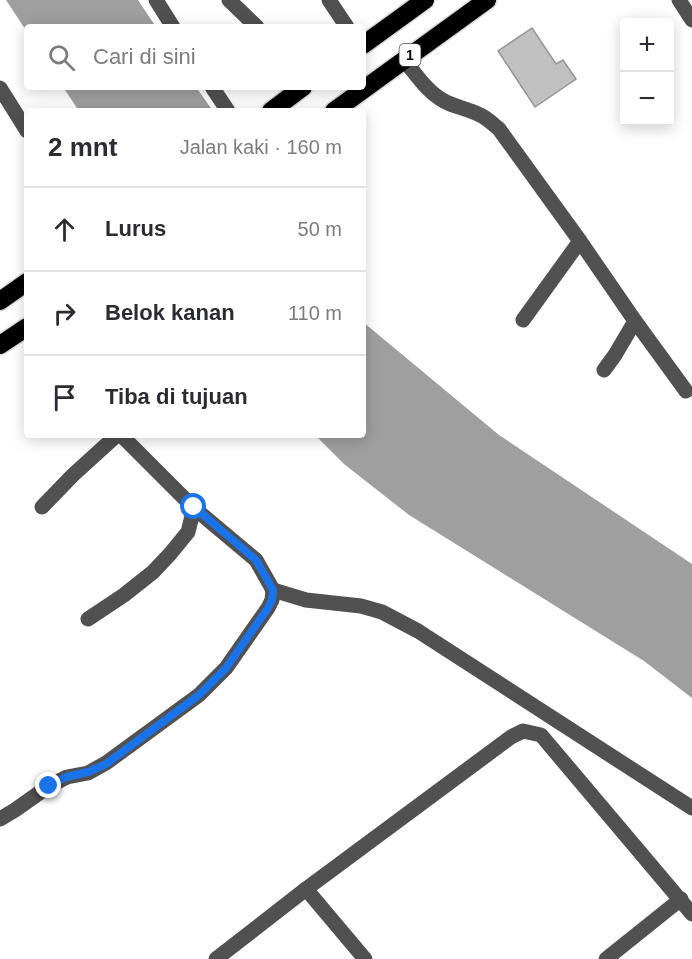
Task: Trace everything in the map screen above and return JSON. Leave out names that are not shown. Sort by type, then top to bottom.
[{"type":"highway","name":"1","points":[[366,88],[487,0]]},
{"type":"highway","name":"1","points":[[366,43],[421,1]]},
{"type":"highway","points":[[275,108],[299,90]]},
{"type":"highway","name":"1","points":[[338,108],[363,90]]},
{"type":"highway","points":[[0,301],[24,284]]},
{"type":"highway","points":[[0,345],[24,329]]},
{"type":"street","points":[[156,0],[171,24]]},
{"type":"street","points":[[229,0],[254,24]]},
{"type":"street","points":[[329,0],[345,24]]},
{"type":"street","points":[[680,0],[692,20]]},
{"type":"street","points":[[404,60],[436,96],[445,102],[480,115],[499,129],[686,391]]},
{"type":"street","points":[[0,88],[24,126]]},
{"type":"street","points":[[214,90],[226,108]]},
{"type":"street","points":[[523,320],[580,242]]},
{"type":"street","points":[[604,370],[635,321]]},
{"type":"street","points":[[42,507],[73,475],[116,438]]},
{"type":"street","points":[[0,819],[58,781],[106,764],[199,695],[226,668],[272,600],[273,590],[256,560],[194,507],[122,438]]},
{"type":"street","points":[[88,619],[153,572],[188,532],[194,507]]},
{"type":"street","points":[[273,590],[306,600],[361,606],[382,612],[418,631],[692,808]]},
{"type":"street","points":[[216,959],[306,889],[511,737],[523,731],[541,735],[692,914]]},
{"type":"street","points":[[306,889],[365,959]]},
{"type":"street","points":[[606,959],[681,900]]},
{"type":"shaded area","points":[[6,0],[138,0],[154,24],[24,24],[24,27]]},
{"type":"shaded area","points":[[65,90],[198,90],[211,108],[77,108]]},
{"type":"shaded area","points":[[366,324],[499,435],[692,564],[692,698],[644,661],[409,515],[344,464],[318,438],[366,438]]},
{"type":"building","points":[[532,28],[556,64],[563,60],[576,79],[535,107],[498,51]]},
{"type":"route","points":[[49,786],[66,777],[88,772],[106,764],[199,695],[226,668],[268,608],[273,590],[256,560],[194,507]]}]
